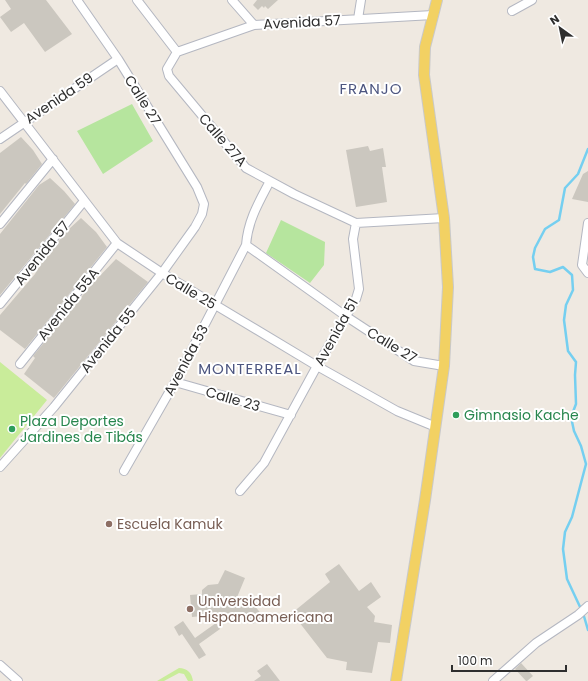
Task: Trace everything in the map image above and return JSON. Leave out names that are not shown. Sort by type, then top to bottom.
[{"type":"main road","points":[[396,681],[436,427],[444,366],[448,287],[444,218],[424,75],[425,47],[437,0]]},
{"type":"street","name":"Calle 27","points":[[77,0],[118,59],[197,187],[204,204]]},
{"type":"street","points":[[137,0],[177,52]]},
{"type":"street","points":[[232,0],[254,25]]},
{"type":"street","points":[[358,19],[361,0]]},
{"type":"street","points":[[512,11],[532,0]]},
{"type":"street","name":"Avenida 57","points":[[177,52],[254,25],[433,15]]},
{"type":"street","name":"Calle 27A","points":[[177,52],[167,69],[169,76],[246,168],[356,223],[444,218]]},
{"type":"street","name":"Avenida 59","points":[[0,139],[118,59]]},
{"type":"street","name":"Calle 25","points":[[0,91],[117,243],[162,273],[317,366],[398,411],[436,427]]},
{"type":"street","points":[[0,224],[53,159]]},
{"type":"street","name":"Avenida 53","points":[[124,471],[175,382],[214,304],[246,245],[247,232],[252,216],[270,181]]},
{"type":"street","name":"Avenida 57","points":[[0,304],[84,201]]},
{"type":"street","name":"Avenida 55","points":[[0,467],[54,407],[162,273],[195,227],[202,214],[204,204]]},
{"type":"street","name":"Avenida 51","points":[[240,491],[264,463],[317,366],[356,300],[359,289],[353,239],[356,223]]},
{"type":"street","points":[[586,271],[582,265],[588,223]]},
{"type":"street","name":"Avenida 55A","points":[[20,364],[117,243]]},
{"type":"street","name":"Calle 27","points":[[246,245],[347,317],[414,361],[444,366]]},
{"type":"street","name":"Calle 23","points":[[175,382],[291,415]]},
{"type":"street","points":[[493,681],[536,643],[578,615],[587,607]]},
{"type":"street","points":[[0,666],[18,681]]},
{"type":"green space","points":[[132,104],[153,141],[103,174],[77,131]]},
{"type":"green space","points":[[281,220],[325,242],[324,265],[310,283],[266,253]]},
{"type":"green space","name":"Plaza Deportes Jardines de Tibás","points":[[0,362],[47,400],[0,458]]},
{"type":"green space","points":[[179,668],[189,672],[193,681],[188,681],[184,674],[179,673],[164,681],[157,681]]},
{"type":"building","points":[[5,0],[46,0],[72,34],[45,52],[24,23],[11,32],[0,17],[11,9]]},
{"type":"building","points":[[257,0],[278,0],[268,9],[265,6],[264,8],[262,6],[258,10],[253,5]]},
{"type":"building","points":[[21,137],[33,150],[42,164],[0,214],[0,153]]},
{"type":"building","points":[[368,146],[370,151],[383,148],[386,167],[382,167],[387,202],[356,207],[346,150]]},
{"type":"building","points":[[588,171],[588,202],[572,199],[583,174]]},
{"type":"building","points":[[50,178],[75,204],[0,295],[0,234],[39,185]]},
{"type":"building","points":[[81,218],[96,232],[107,247],[25,349],[0,330],[0,315],[35,274],[46,256],[69,229]]},
{"type":"building","points":[[116,259],[148,282],[54,398],[24,374],[35,358],[33,356],[92,284]]},
{"type":"building","points":[[339,564],[359,591],[371,582],[381,597],[367,607],[375,616],[374,622],[392,625],[390,643],[378,642],[372,673],[346,670],[347,662],[327,658],[292,613],[330,582],[325,574]]},
{"type":"building","points":[[225,570],[245,578],[233,607],[247,597],[264,617],[253,624],[245,613],[240,616],[235,613],[192,617],[190,595],[202,594],[202,590],[208,585],[218,584]]},
{"type":"building","points":[[183,621],[195,638],[216,623],[220,629],[199,644],[206,655],[199,659],[182,634],[179,636],[174,627]]},
{"type":"building","points":[[521,663],[533,676],[527,681],[515,669]]},
{"type":"building","points":[[267,664],[280,681],[254,681],[261,676],[257,671]]},
{"type":"waterway","points":[[581,609],[567,579],[563,549],[565,532],[572,517],[586,464],[581,446],[574,431],[571,417],[576,404],[576,362],[568,351],[564,320],[566,305],[573,290],[572,275],[563,267],[550,272],[535,269],[533,257],[535,248],[545,229],[559,220],[565,188],[578,174],[588,149]]},
{"type":"waterway","points":[[583,613],[588,630]]},
{"type":"place","name":"Gimnasio Kache","points":[[456,415]]},
{"type":"place","name":"Plaza Deportes Jardines de Tibás","points":[[12,429]]},
{"type":"place","name":"Escuela Kamuk","points":[[109,524]]},
{"type":"place","name":"Universidad Hispanoamericana","points":[[190,609]]},
{"type":"district","name":"FRANJO","points":[[371,88]]},
{"type":"district","name":"MONTERREAL","points":[[250,368]]}]
